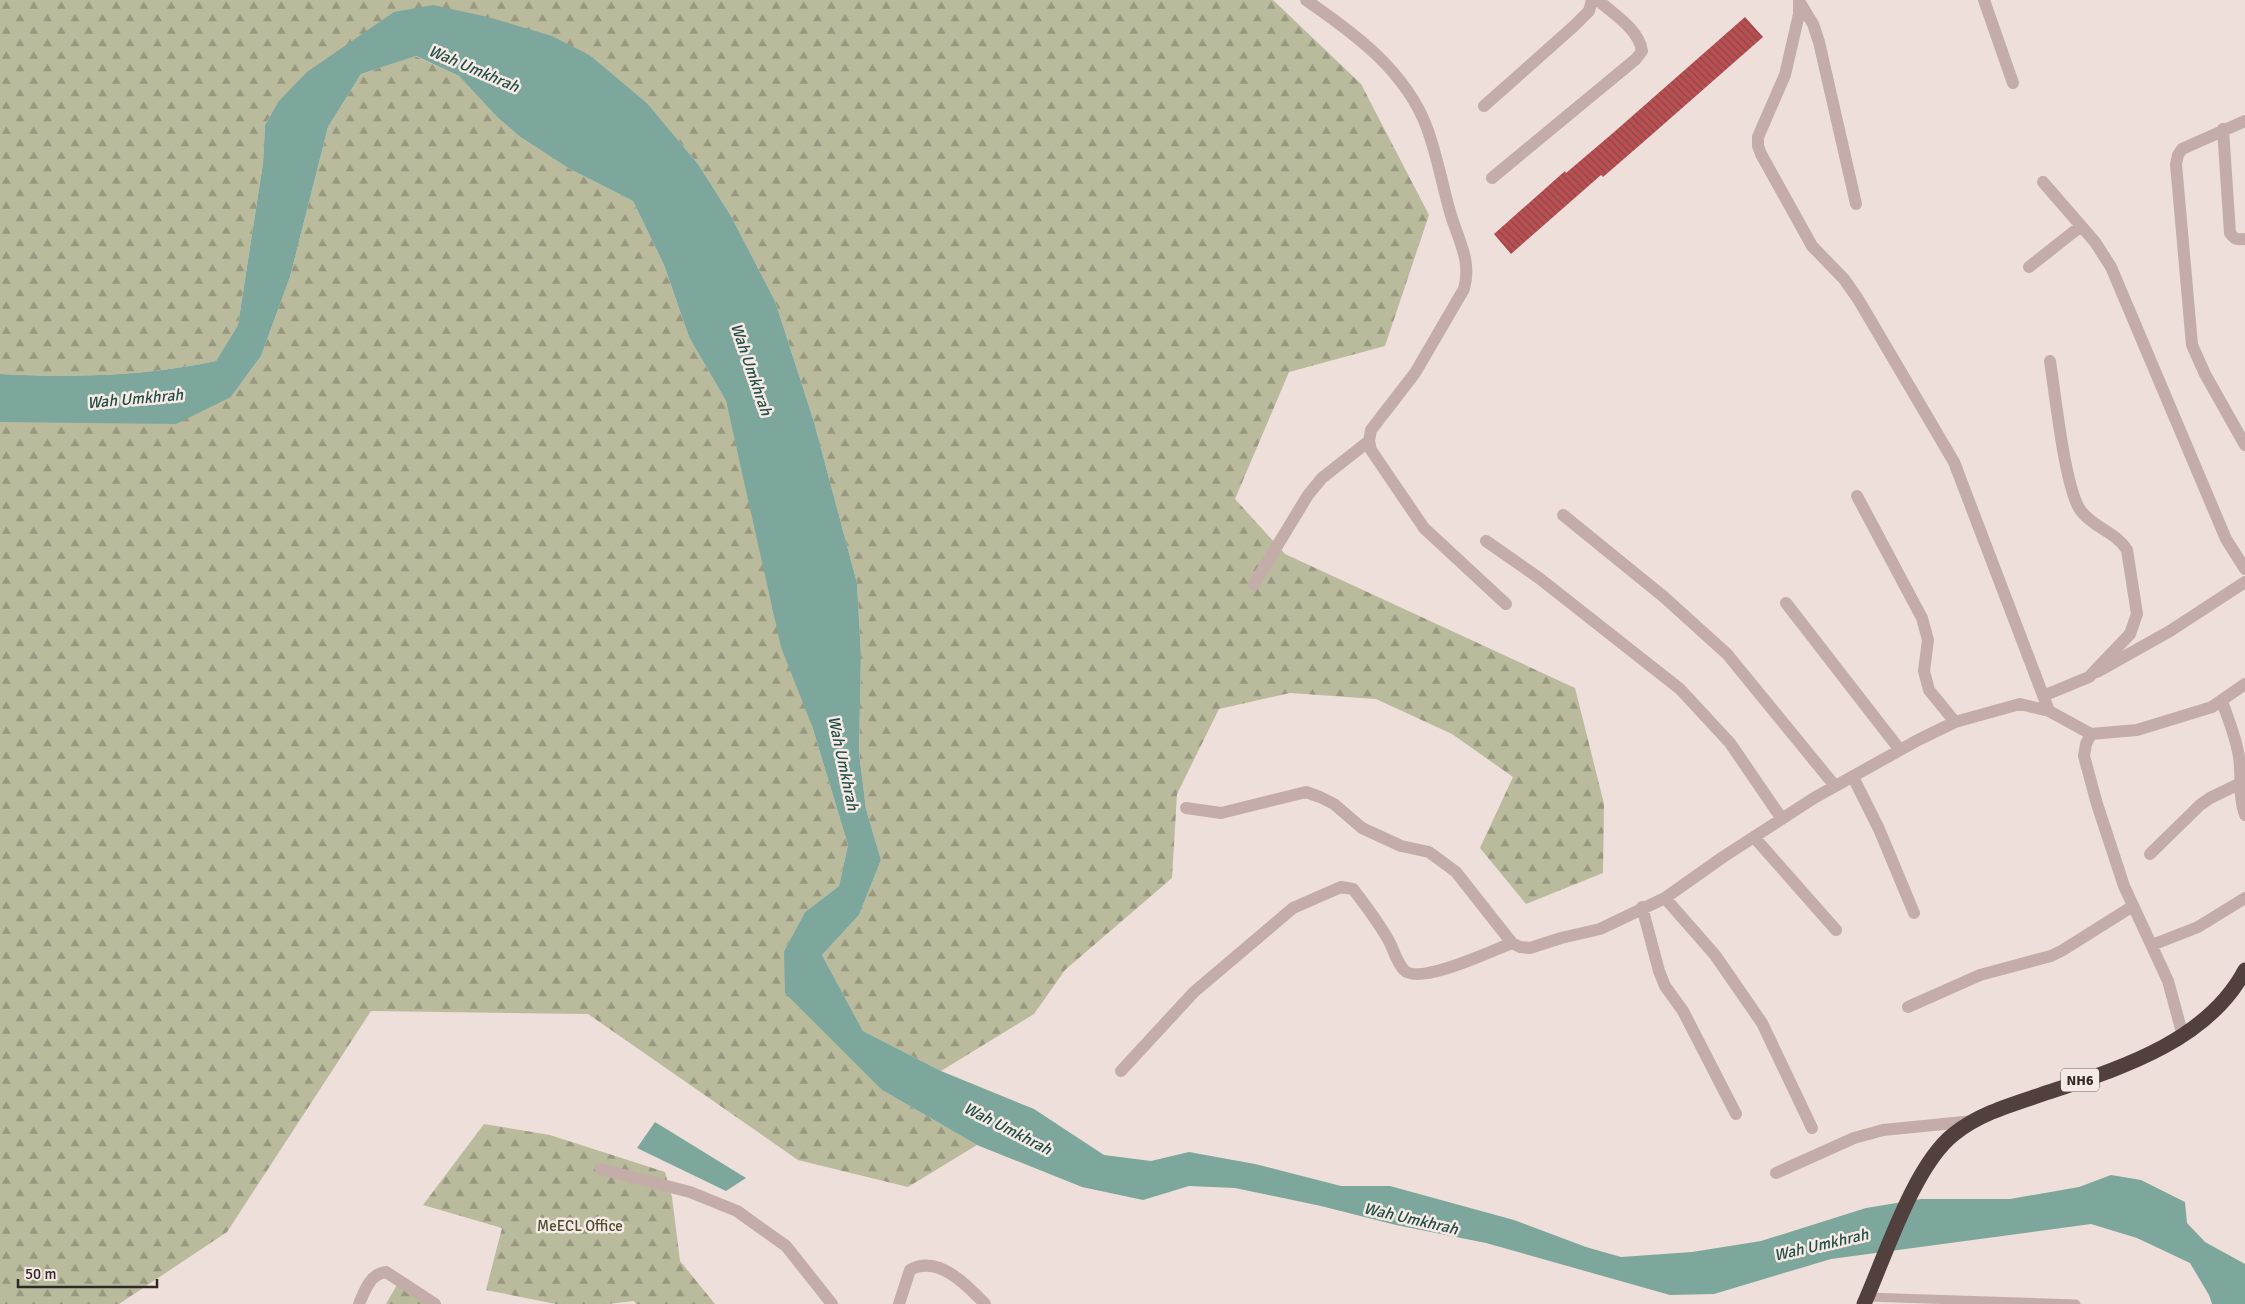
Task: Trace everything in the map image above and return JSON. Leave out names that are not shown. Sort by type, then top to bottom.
[{"type":"highway","name":"NH6","points":[[1866,1301],[1915,1186],[1953,1135],[1974,1121],[2007,1106],[2124,1064],[2166,1046],[2195,1029],[2215,1011],[2231,993],[2245,970]]},
{"type":"street","points":[[1306,0],[1365,44],[1407,90],[1419,110],[1435,153],[1468,275],[1464,289],[1416,373],[1371,430],[1369,441],[1371,450],[1424,528],[1506,604]]},
{"type":"street","points":[[1484,106],[1574,26],[1589,11],[1592,0]]},
{"type":"street","points":[[1492,178],[1636,59],[1642,50],[1641,42],[1636,34],[1598,0]]},
{"type":"street","points":[[1799,0],[1813,24],[1819,42],[1856,204]]},
{"type":"street","points":[[1799,0],[1799,14],[1785,76],[1758,137],[1760,154],[1812,246],[1844,279],[1858,299],[1954,462],[2049,711]]},
{"type":"street","points":[[1984,0],[2013,83]]},
{"type":"street","points":[[2245,121],[2182,149],[2176,164],[2192,345],[2205,374],[2245,445]]},
{"type":"street","points":[[2224,129],[2230,233],[2233,238],[2245,239]]},
{"type":"street","points":[[2043,182],[2095,242],[2110,267],[2226,539],[2245,569]]},
{"type":"street","points":[[2029,267],[2081,226]]},
{"type":"street","points":[[2050,362],[2066,463],[2074,498],[2080,510],[2088,519],[2112,534],[2128,550],[2135,595],[2137,614],[2130,634],[2092,674]]},
{"type":"street","points":[[1254,584],[1308,495],[1329,473],[1369,441]]},
{"type":"street","points":[[1857,496],[1922,618],[1928,640],[1924,671],[1929,690],[1955,722]]},
{"type":"street","points":[[1563,515],[1664,597],[1727,654],[1835,786]]},
{"type":"street","points":[[1486,541],[1539,578],[1680,689],[1730,743],[1782,819]]},
{"type":"street","points":[[2042,696],[2082,681],[2170,631],[2245,582]]},
{"type":"street","points":[[1786,603],[1900,750]]},
{"type":"street","points":[[1186,808],[1222,813],[1306,792],[1320,797],[1334,804],[1362,828],[1401,846],[1428,852],[1456,872],[1512,943],[1520,947],[1530,948],[1561,938],[1600,929],[1642,907],[1666,898],[1754,837],[1835,786],[1955,722],[2020,704],[2049,711],[2092,734],[2137,730],[2212,707],[2245,684]]},
{"type":"street","points":[[2222,701],[2236,743],[2242,806],[2245,815]]},
{"type":"street","points":[[2092,734],[2086,744],[2084,756],[2110,846],[2124,886],[2168,981],[2183,1036]]},
{"type":"street","points":[[1853,776],[1879,829],[1914,913]]},
{"type":"street","points":[[2150,854],[2200,805],[2240,783]]},
{"type":"street","points":[[1754,837],[1836,930]]},
{"type":"street","points":[[1121,1070],[1194,992],[1293,908],[1341,887],[1352,889],[1365,904],[1389,941],[1402,968],[1410,973],[1419,975],[1445,969],[1512,943]]},
{"type":"street","points":[[1666,898],[1714,955],[1762,1023],[1812,1128]]},
{"type":"street","points":[[2152,945],[2198,927],[2245,898]]},
{"type":"street","points":[[1908,1007],[1980,976],[2051,956],[2064,950],[2133,906]]},
{"type":"street","points":[[1642,907],[1665,986],[1683,1012],[1736,1114]]},
{"type":"street","points":[[1776,1173],[1854,1138],[1883,1130],[1974,1121]]},
{"type":"street","points":[[602,1169],[690,1192],[737,1211],[786,1246],[832,1304]]},
{"type":"street","points":[[899,1304],[910,1270],[925,1266],[949,1273],[962,1280],[986,1304]]},
{"type":"street","points":[[359,1304],[369,1282],[379,1273],[386,1272],[435,1304]]},
{"type":"lane","points":[[1866,1301],[2076,1304]]},
{"type":"green space","points":[[0,0],[1273,0],[1361,84],[1429,215],[1385,346],[1289,372],[1235,499],[1285,554],[1575,688],[1604,804],[1603,873],[1526,904],[1480,848],[1513,777],[1452,734],[1376,699],[1290,693],[1219,709],[1177,794],[1172,878],[1065,970],[1034,1014],[941,1071],[863,1031],[822,955],[859,915],[881,860],[866,809],[859,752],[861,655],[857,583],[814,422],[775,301],[731,216],[698,164],[647,103],[591,56],[488,17],[278,102],[265,125],[263,163],[238,325],[216,361],[163,370],[108,375],[0,374]]},
{"type":"green space","points":[[415,56],[459,76],[497,117],[519,136],[568,168],[633,201],[664,265],[689,337],[726,401],[747,491],[812,726],[848,845],[839,886],[805,912],[784,951],[882,1090],[977,1145],[908,1187],[798,1160],[588,1014],[371,1011],[227,1232],[119,1304],[0,1304],[0,422],[74,421],[231,397],[261,356],[290,277],[328,127],[361,74]]},
{"type":"green space","name":"MeECL Office","points":[[484,1124],[550,1135],[665,1172],[672,1197],[680,1261],[715,1304],[636,1304],[634,1301],[608,1304],[556,1304],[486,1290],[502,1228],[423,1205]]},
{"type":"green space","points":[[398,1283],[430,1304],[386,1304]]},
{"type":"water","name":"Wah Umkhrah","points":[[433,5],[488,17],[552,36],[591,56],[647,103],[698,164],[731,216],[775,301],[814,422],[857,583],[861,655],[859,752],[866,809],[881,860],[859,915],[822,955],[863,1031],[941,1071],[1034,1109],[1104,1155],[1151,1161],[1189,1152],[1255,1164],[1341,1186],[1390,1186],[1514,1220],[1586,1247],[1621,1257],[1692,1252],[1761,1241],[1866,1208],[1921,1199],[2010,1199],[2079,1187],[2111,1175],[2141,1180],[2185,1202],[2187,1223],[2205,1242],[2245,1264],[2245,1304],[2212,1304],[2209,1295],[2190,1263],[2137,1238],[2091,1224],[1831,1259],[1714,1294],[1670,1295],[1486,1243],[1396,1225],[1321,1206],[1235,1188],[1189,1186],[1143,1200],[1082,1187],[977,1145],[882,1090],[785,993],[784,951],[805,912],[839,886],[848,845],[812,726],[781,647],[726,401],[689,337],[664,265],[633,201],[568,168],[519,136],[497,117],[459,76],[416,56],[361,74],[328,127],[290,277],[261,356],[231,397],[176,424],[0,422],[0,374],[108,375],[163,370],[216,361],[238,325],[263,163],[265,125],[278,102],[307,72],[394,12]]},
{"type":"water","points":[[655,1122],[746,1178],[726,1191],[637,1148]]},
{"type":"building","points":[[1745,17],[1763,37],[1603,177],[1601,175],[1511,254],[1494,234]]}]
